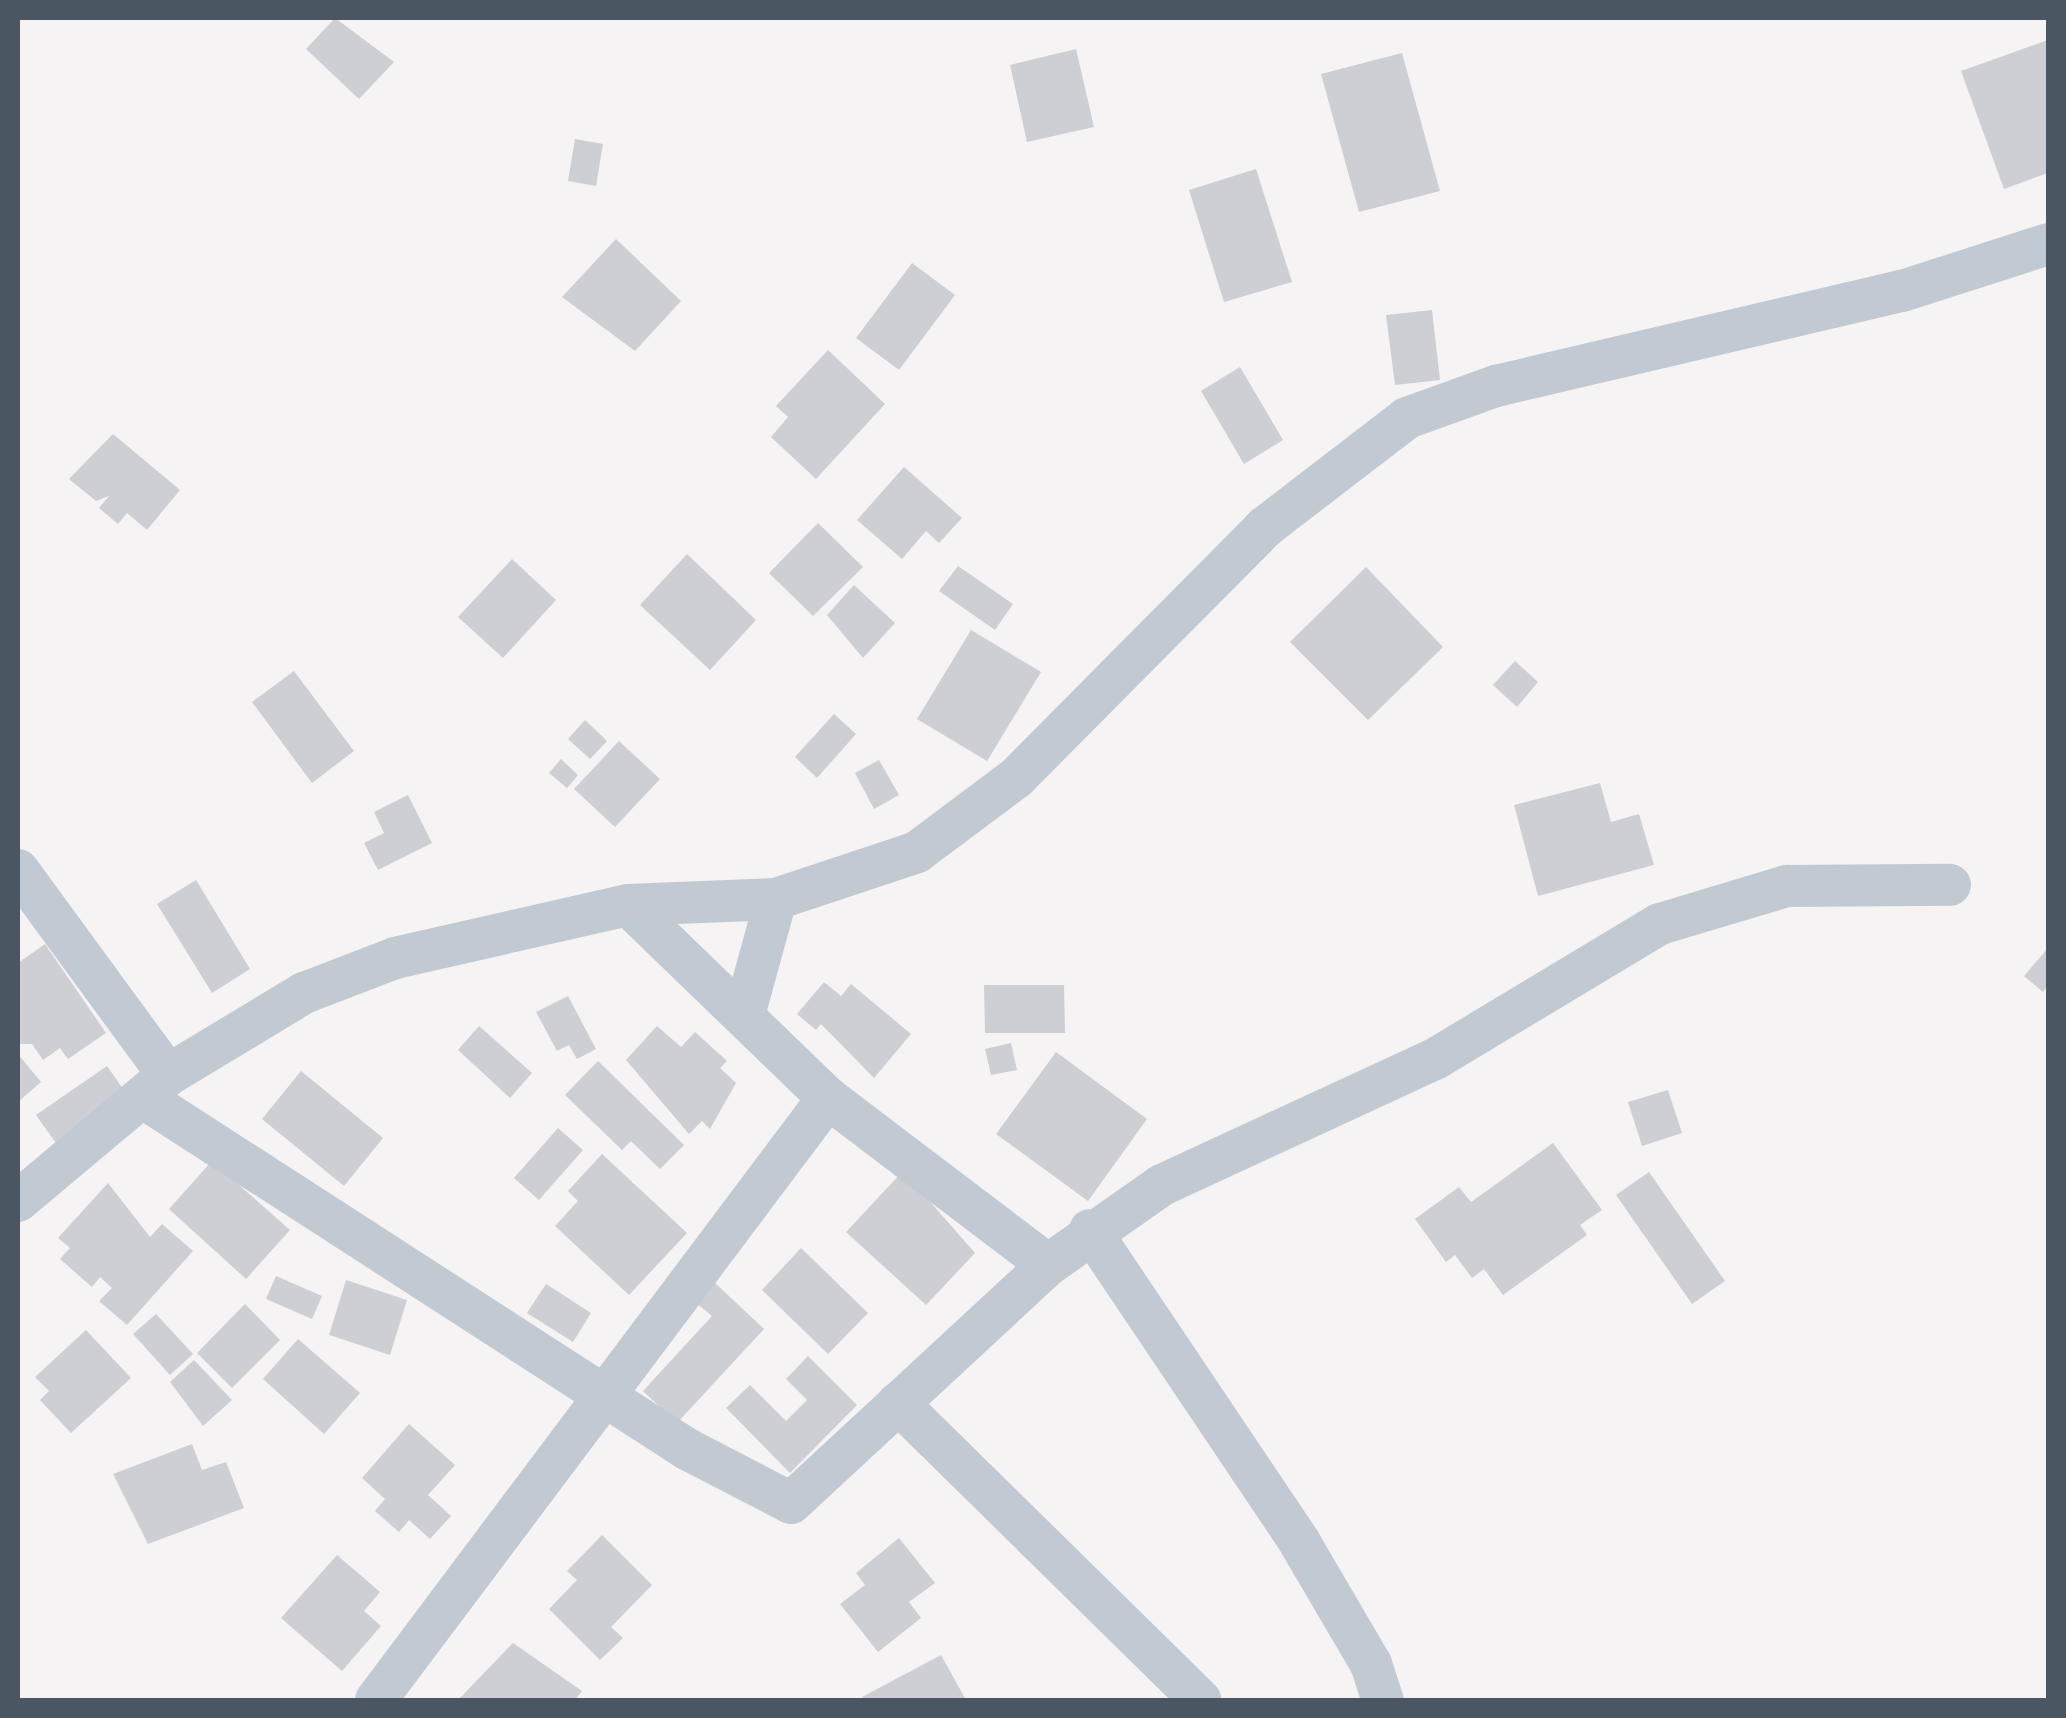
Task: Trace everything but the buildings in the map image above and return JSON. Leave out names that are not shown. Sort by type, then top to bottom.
[{"type":"street","points":[[18,1201],[155,1086],[304,994],[395,958],[628,906],[776,899],[917,852],[1016,778],[1265,528],[1407,418],[1496,386],[1902,291],[2048,244]]},
{"type":"street","points":[[18,870],[155,1086],[601,1391],[757,1491],[791,1503],[812,1493],[898,1403],[1048,1264],[1090,1230],[1162,1185],[1435,1060],[1660,924],[1787,886],[1950,885]]},
{"type":"street","points":[[744,1015],[776,899]]},
{"type":"street","points":[[628,906],[828,1098],[1048,1264]]},
{"type":"street","points":[[376,1700],[601,1391],[828,1098]]},
{"type":"street","points":[[1090,1230],[1300,1543],[1371,1664],[1382,1700]]},
{"type":"street","points":[[898,1403],[1200,1700]]}]
